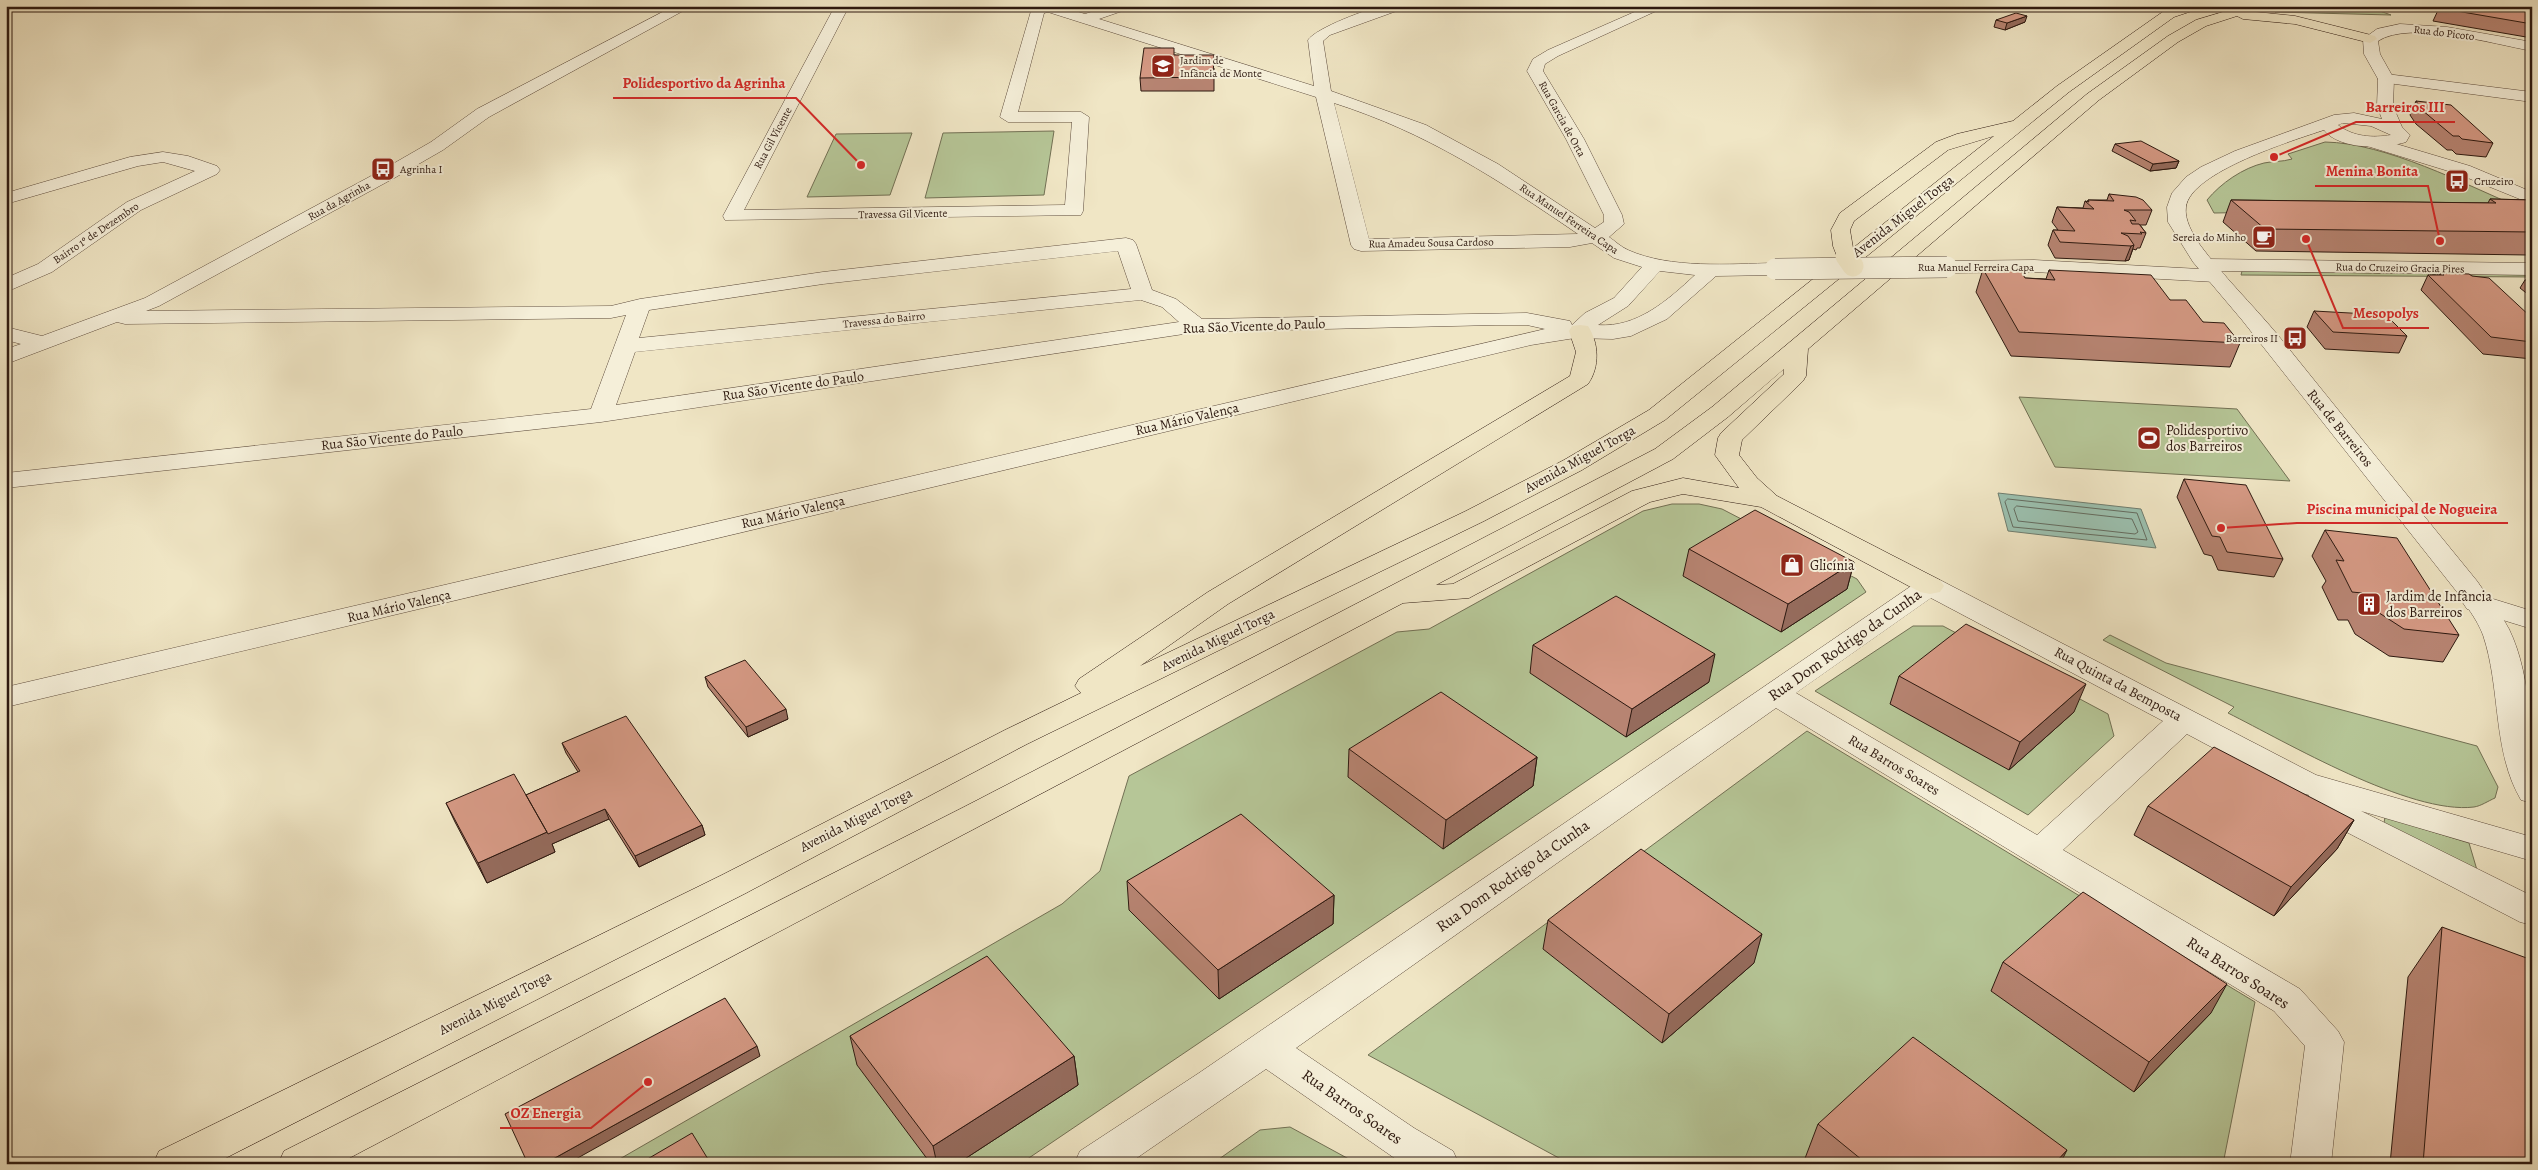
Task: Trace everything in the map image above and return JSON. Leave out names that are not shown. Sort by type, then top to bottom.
[{"type":"highway","name":"Avenida Miguel Torga","points":[[298,1164],[1396,596],[1664,454],[1720,412],[2093,97],[2180,35],[2201,23],[2227,14],[2264,6]]},
{"type":"highway","name":"Avenida Miguel Torga","points":[[173,1164],[725,888],[1016,737],[1474,516],[1621,438],[1657,415],[2063,90],[2160,20],[2188,7]]},
{"type":"highway","points":[[2227,14],[2295,20],[2370,39]]},
{"type":"highway","points":[[1851,263],[1841,242],[1841,223],[1929,154],[1942,146],[1963,138],[2019,124]]},
{"type":"highway","points":[[1016,737],[1218,598],[1580,379],[1587,352],[1580,331]]},
{"type":"highway","points":[[1803,341],[1795,376],[1730,438],[1727,455],[1748,483],[1768,501],[1930,586]]},
{"type":"highway","points":[[1396,596],[1459,592],[1641,496],[1683,486],[1768,501]]},
{"type":"street","name":"Rua da Agrinha","points":[[6,357],[152,302],[406,164],[437,146],[455,130],[483,113],[685,6]]},
{"type":"street","name":"Rua Gil Vicente","points":[[732,216],[842,6]]},
{"type":"street","points":[[1085,19],[1123,6]]},
{"type":"street","points":[[1324,94],[1315,40],[1325,32],[1397,6]]},
{"type":"street","name":"Rua Garcia de Orta","points":[[1596,237],[1614,224],[1613,214],[1575,139],[1535,71],[1538,62],[1553,53],[1660,6]]},
{"type":"street","name":"Travessa Gil Vicente","points":[[732,216],[1074,211],[1081,117],[1008,116],[1038,11],[1045,7]]},
{"type":"street","name":"Rua Manuel Ferreira Capa","points":[[1045,7],[1324,94],[1420,129],[1492,168],[1621,254],[1655,265],[1711,270],[1775,269],[1851,263],[1946,267],[2034,266],[2212,271]]},
{"type":"street","name":"Rua do Picoto","points":[[2370,39],[2374,34],[2388,29],[2417,28],[2532,47]]},
{"type":"street","points":[[2370,39],[2372,54],[2386,79],[2385,106],[2400,138],[2395,141],[2372,142]]},
{"type":"street","points":[[2386,79],[2532,97]]},
{"type":"street","name":"Rua Amadeu Sousa Cardoso","points":[[1324,94],[1361,245],[1570,241],[1596,237]]},
{"type":"street","points":[[2385,106],[2349,118],[2331,120],[2328,124],[2334,132],[2343,136],[2372,142],[2464,170],[2532,199]]},
{"type":"street","points":[[2349,118],[2373,122],[2396,130],[2464,170]]},
{"type":"street","name":"Rua de Barreiros","points":[[2328,124],[2223,162],[2192,180],[2178,198],[2177,220],[2186,236],[2212,271],[2250,314],[2477,603],[2496,633],[2503,655],[2529,777]]},
{"type":"street","name":"Rua de Barreiros","points":[[2294,136],[2343,136]]},
{"type":"street","name":"Bairro 1º de Dezembro","points":[[6,199],[136,161],[163,157],[182,160],[211,170],[134,206],[45,268],[6,286]]},
{"type":"street","points":[[109,318],[611,312],[640,305],[823,278],[1126,244],[1143,294],[1169,303],[1197,326]]},
{"type":"street","points":[[1580,331],[1593,318],[1621,302],[1655,265]]},
{"type":"street","name":"Rua do Cruzeiro Gracia Pires","points":[[2212,271],[2532,269]]},
{"type":"street","points":[[1580,331],[1621,331],[1640,326],[1695,287],[1711,270]]},
{"type":"street","points":[[2497,290],[2495,286],[2503,282],[2532,282]]},
{"type":"street","name":"Travessa do Bairro","points":[[625,346],[1143,294]]},
{"type":"street","points":[[601,415],[640,305]]},
{"type":"street","name":"Rua São Vicente do Paulo","points":[[6,481],[601,415],[1197,326],[1527,319],[1580,331]]},
{"type":"street","name":"Rua Mário Valença","points":[[6,697],[1531,338],[1580,331]]},
{"type":"street","points":[[6,333],[43,343]]},
{"type":"street","name":"Rua Dom Rodrigo da Cunha","points":[[1094,1164],[1266,1048],[1930,586]]},
{"type":"street","name":"Rua Quinta da Bemposta","points":[[1930,586],[2305,783],[2532,849]]},
{"type":"street","points":[[2477,603],[2532,620]]},
{"type":"street","name":"Rua Barros Soares","points":[[1775,694],[2286,1000],[2325,1042],[2310,1164]]},
{"type":"street","points":[[2038,852],[2185,719]]},
{"type":"street","name":"Rua Quinta da Bemposta","points":[[2305,783],[2341,814],[2532,912]]},
{"type":"street","name":"Rua Barros Soares","points":[[1266,1048],[1400,1141],[1439,1164]]},
{"type":"shaded area","points":[[2295,6],[2366,6],[2391,15],[2275,12]]},
{"type":"shaded area","points":[[1054,131],[1044,195],[925,198],[943,133]]},
{"type":"shaded area","points":[[912,133],[890,195],[807,197],[836,134]]},
{"type":"shaded area","points":[[2325,142],[2349,144],[2399,157],[2521,208],[2214,213],[2207,200],[2233,177],[2256,165],[2292,159],[2288,154]]},
{"type":"shaded area","points":[[2242,271],[2532,275],[2532,277],[2241,275]]},
{"type":"shaded area","name":"Polidesportivo dos Barreiros","points":[[2019,397],[2237,409],[2290,481],[2055,467]]},
{"type":"shaded area","points":[[1672,504],[1699,504],[1722,509],[1857,579],[1866,592],[1020,1164],[611,1164],[1062,904],[1100,871],[1129,776],[1397,632],[1429,629],[1643,511]]},
{"type":"shaded area","points":[[1913,626],[1943,626],[2108,714],[2114,736],[2028,815],[1815,691]]},
{"type":"shaded area","points":[[2110,635],[2166,663],[2477,746],[2498,787],[2495,798],[2474,807],[2447,806],[2417,800],[2349,774],[2228,713],[2234,707],[2103,640]]},
{"type":"shaded area","points":[[1807,731],[2255,1002],[2223,1164],[1570,1164],[1368,1055]]},
{"type":"shaded area","points":[[2385,817],[2469,843],[2477,870],[2384,823]]},
{"type":"shaded area","points":[[1290,1127],[1358,1164],[1212,1164],[1260,1130]]},
{"type":"water","points":[[1998,493],[2141,509],[2156,548],[2008,531]]},
{"type":"building","points":[[2440,6],[2495,6],[2532,13],[2532,24],[2439,8]]},
{"type":"building","points":[[2016,13],[2027,16],[2007,23],[1996,20]]},
{"type":"building","points":[[1144,48],[1174,48],[1174,55],[1214,55],[1213,77],[1140,78]]},
{"type":"building","points":[[2416,101],[2451,105],[2493,143],[2453,136],[2422,110]]},
{"type":"building","points":[[2141,141],[2179,161],[2153,164],[2115,144]]},
{"type":"building","points":[[2109,194],[2136,197],[2143,200],[2152,210],[2124,210],[2129,212],[2136,221],[2130,220],[2132,224],[2139,224],[2146,233],[2121,233],[2128,236],[2134,245],[2060,242],[2053,230],[2075,231],[2057,207],[2094,209],[2085,201],[2114,201]]},
{"type":"building","points":[[2490,199],[2532,200],[2532,232],[2265,229],[2231,200],[2496,203]]},
{"type":"building","points":[[1983,269],[2021,271],[2025,278],[2055,280],[2049,270],[2151,275],[2170,300],[2186,300],[2203,322],[2224,323],[2240,343],[2019,332]]},
{"type":"building","points":[[2441,273],[2469,274],[2489,278],[2532,318],[2532,342],[2491,337],[2428,275],[2444,275]]},
{"type":"building","points":[[2525,280],[2532,280],[2532,286]]},
{"type":"building","points":[[2314,311],[2386,315],[2407,336],[2333,332]]},
{"type":"building","points":[[2184,479],[2246,485],[2283,559],[2227,552],[2220,537],[2212,536]]},
{"type":"building","points":[[1755,510],[1854,562],[1788,604],[1689,549]]},
{"type":"building","points":[[2325,530],[2397,538],[2459,635],[2404,629],[2370,607],[2362,593],[2352,592],[2336,560],[2344,561]]},
{"type":"building","points":[[1616,596],[1715,654],[1632,709],[1533,645]]},
{"type":"building","points":[[1966,624],[2086,684],[2020,742],[1899,676]]},
{"type":"building","points":[[745,660],[786,709],[746,727],[705,677]]},
{"type":"building","points":[[1441,692],[1537,757],[1446,820],[1349,749]]},
{"type":"building","points":[[626,716],[702,825],[635,856],[605,809],[548,834],[526,795],[580,771],[562,743]]},
{"type":"building","points":[[2214,747],[2354,820],[2291,887],[2148,806]]},
{"type":"building","points":[[514,774],[547,832],[478,863],[446,803]]},
{"type":"building","points":[[1241,814],[1334,895],[1218,970],[1127,881]]},
{"type":"building","points":[[1641,849],[1762,934],[1669,1014],[1548,920]]},
{"type":"building","points":[[2083,892],[2227,984],[2149,1062],[2003,962]]},
{"type":"building","points":[[2442,927],[2532,960],[2532,1164],[2423,1164]]},
{"type":"building","points":[[987,956],[1074,1056],[933,1146],[850,1036]]},
{"type":"building","points":[[725,998],[757,1046],[544,1164],[528,1164],[505,1114]]},
{"type":"building","points":[[1913,1037],[2067,1150],[2054,1164],[1867,1164],[1818,1124]]},
{"type":"building","points":[[692,1133],[711,1164],[639,1164]]},
{"type":"place","name":"Jardim de Infância de Monte","points":[[1163,66]]},
{"type":"place","name":"Barreiros III","points":[[2274,157]]},
{"type":"place","name":"Polidesportivo da Agrinha","points":[[861,165]]},
{"type":"place","name":"Agrinha I","points":[[383,169]]},
{"type":"place","name":"Cruzeiro","points":[[2457,181]]},
{"type":"place","name":"Sereia do Minho","points":[[2264,237]]},
{"type":"place","name":"Mesopolys","points":[[2306,239]]},
{"type":"place","name":"Menina Bonita","points":[[2440,241]]},
{"type":"place","name":"Barreiros II","points":[[2295,338]]},
{"type":"place","name":"Polidesportivo dos Barreiros","points":[[2149,438]]},
{"type":"place","name":"Piscina municipal de Nogueira","points":[[2221,528]]},
{"type":"place","name":"Glicínia","points":[[1792,565]]},
{"type":"place","name":"Jardim de Infância dos Barreiros","points":[[2369,604]]},
{"type":"place","name":"OZ Energia","points":[[648,1082]]}]
